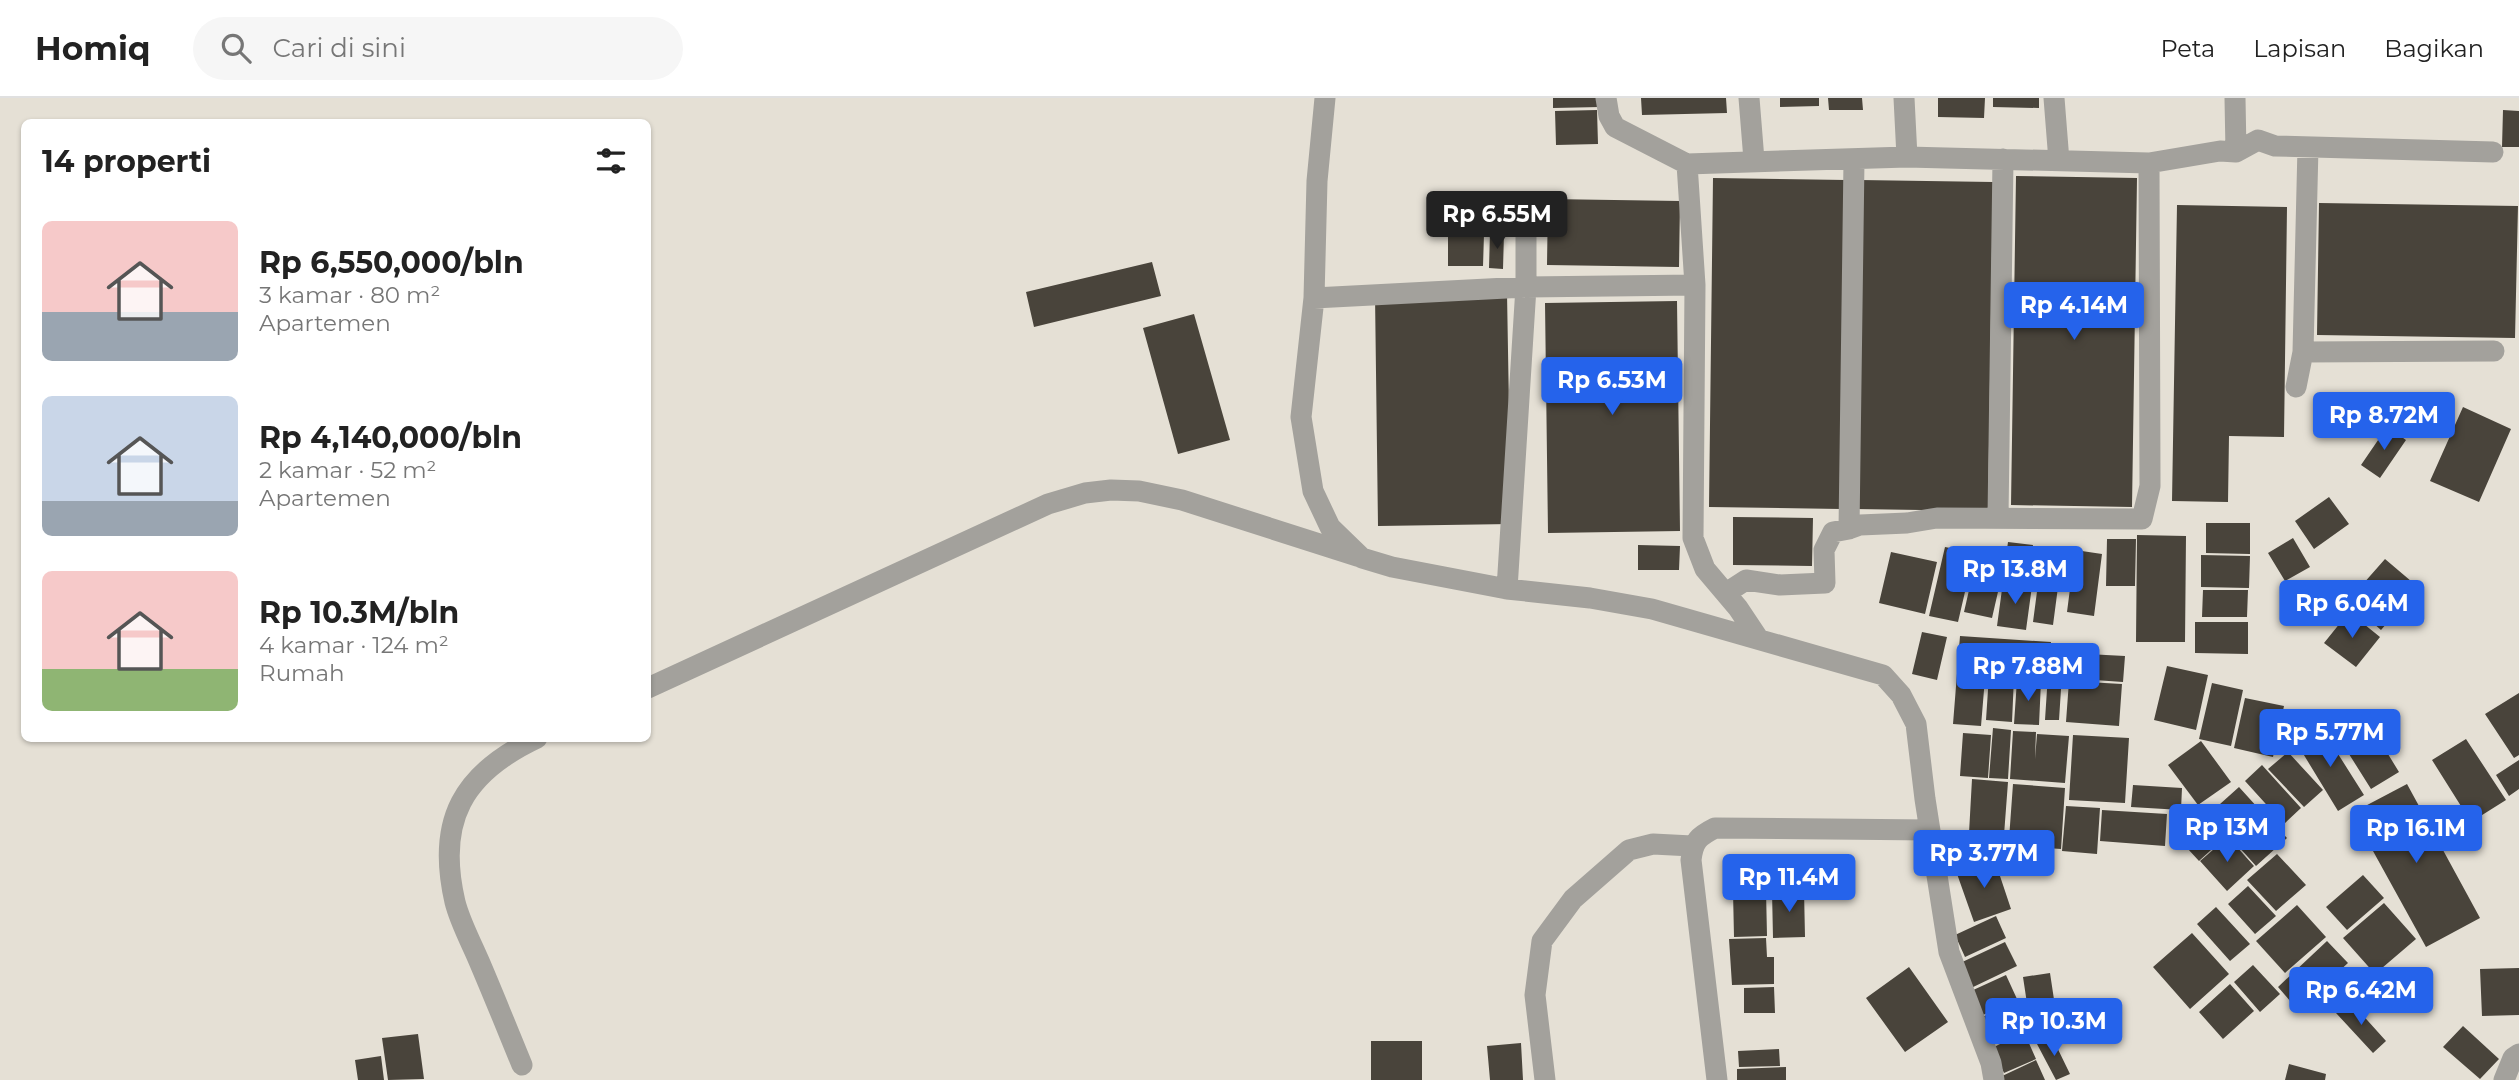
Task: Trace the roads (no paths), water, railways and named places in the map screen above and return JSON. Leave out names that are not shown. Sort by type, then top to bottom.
[{"type":"street","points":[[1325,98],[1317,181],[1314,298],[1301,417],[1313,491],[1330,527],[1363,558]]},
{"type":"street","points":[[1606,98],[1609,116],[1615,127],[1687,164],[1907,157],[2149,163],[2220,150],[2236,152],[2258,140],[2275,146],[2493,152]]},
{"type":"street","points":[[1749,98],[1754,160]]},
{"type":"street","points":[[1904,98],[1907,157]]},
{"type":"street","points":[[2054,98],[2059,161]]},
{"type":"street","points":[[2235,98],[2236,152]]},
{"type":"street","points":[[2296,387],[2302,352],[2308,147]]},
{"type":"street","points":[[1998,517],[2003,159]]},
{"type":"street","points":[[1849,530],[1854,160]]},
{"type":"street","points":[[1726,593],[1746,580],[1780,585],[1825,583],[1824,550],[1833,532],[1860,525],[1906,523],[1937,518],[2142,519],[2150,486],[2149,163]]},
{"type":"street","points":[[1687,164],[1695,285],[1693,538],[1705,569],[1758,638]]},
{"type":"street","points":[[1507,589],[1526,287],[1526,234]]},
{"type":"street","points":[[1314,298],[1526,287],[1695,285]]},
{"type":"street","points":[[2302,352],[2494,351]]},
{"type":"street","points":[[651,687],[1048,505],[1085,494],[1111,491],[1139,491],[1182,500],[1392,567],[1507,589],[1590,598],[1652,609],[1758,638],[1883,675],[1901,695],[1916,724],[1949,952],[1991,1063],[1994,1080]]},
{"type":"street","points":[[522,1065],[455,903],[449,861],[451,827],[463,796],[480,773],[528,742]]},
{"type":"street","points":[[1717,1080],[1691,860],[1692,846],[1699,836],[1715,828],[1930,830]]},
{"type":"street","points":[[1545,1080],[1535,995],[1542,941],[1573,899],[1629,850],[1653,844],[1692,846]]},
{"type":"street","points":[[2504,1080],[2513,1058],[2519,1054]]}]
